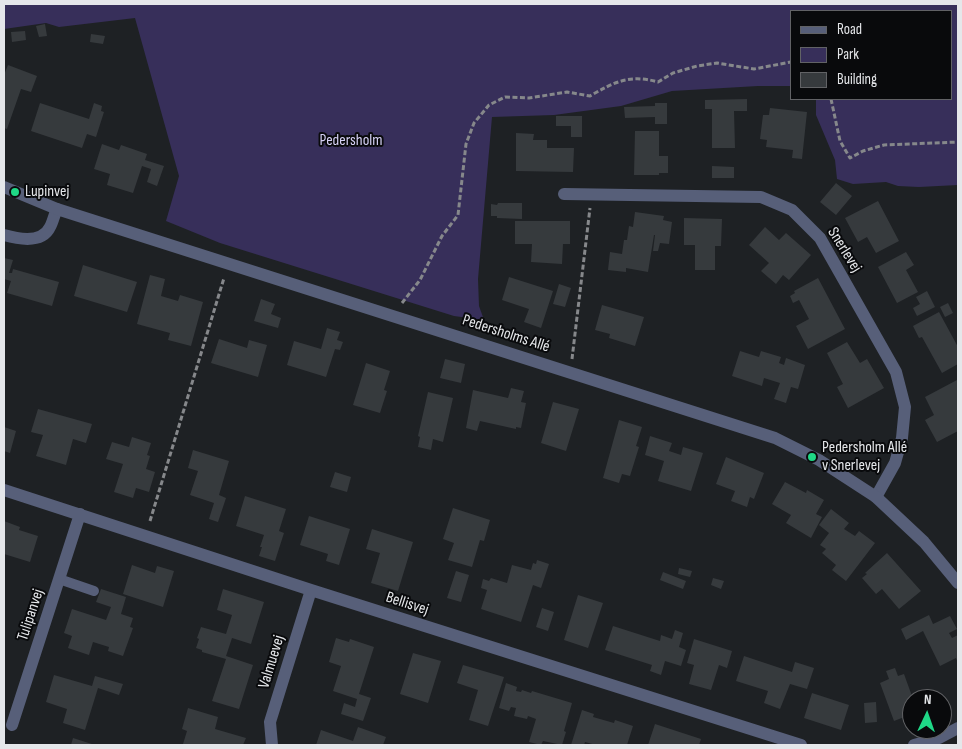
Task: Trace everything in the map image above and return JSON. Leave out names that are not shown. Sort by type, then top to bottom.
[{"type":"street","name":"Pedersholms Allé","points":[[4,187],[56,208],[775,438],[818,460],[876,496],[924,542],[958,583]]},
{"type":"street","name":"Snerlevej","points":[[564,194],[761,198],[792,210],[820,238],[896,372],[905,407],[902,438],[895,463],[876,496]]},
{"type":"street","points":[[4,235],[21,240],[37,238],[49,230],[56,208]]},
{"type":"street","name":"Bellisvej","points":[[4,490],[311,590],[801,745]]},
{"type":"street","name":"Tulipanvej","points":[[12,725],[80,514]]},
{"type":"street","name":"Valmuevej","points":[[272,745],[270,722],[311,590]]},
{"type":"street","points":[[914,745],[939,738],[958,728]]},
{"type":"lane","points":[[59,578],[94,591]]},
{"type":"path","points":[[392,315],[420,280],[442,236],[458,215],[466,144],[474,123],[489,105],[505,97],[529,98],[567,92],[590,96],[604,88],[631,78],[643,78],[658,82],[673,73],[697,66],[717,63],[754,69],[790,62]]},
{"type":"path","points":[[831,100],[840,141],[850,158],[863,151],[884,145],[958,142]]},
{"type":"path","points":[[953,142],[958,137]]},
{"type":"path","points":[[570,372],[591,194]]},
{"type":"path","points":[[146,536],[228,263]]},
{"type":"green space","name":"Pedersholm","points":[[4,4],[958,4],[958,185],[919,187],[898,186],[886,182],[853,184],[837,179],[835,160],[816,115],[816,100],[952,100],[952,10],[790,10],[790,86],[672,91],[621,106],[554,115],[492,117],[478,279],[479,306],[484,320],[454,316],[220,243],[166,221],[179,176],[135,18],[59,27],[46,23],[4,29]]},
{"type":"building","points":[[45,24],[47,36],[39,37],[36,26]]},
{"type":"building","points":[[25,31],[26,40],[12,42],[11,32]]},
{"type":"building","points":[[91,34],[105,36],[103,44],[90,42]]},
{"type":"building","points":[[8,65],[37,76],[31,92],[21,89],[7,129],[4,128],[4,75]]},
{"type":"building","points":[[747,99],[747,111],[734,111],[735,148],[712,148],[712,109],[705,109],[705,100]]},
{"type":"building","points":[[40,103],[89,119],[94,103],[102,106],[101,111],[104,112],[96,137],[87,134],[82,148],[31,131]]},
{"type":"building","points":[[655,103],[667,103],[667,124],[655,124],[655,117],[625,118],[624,107],[655,106]]},
{"type":"building","points":[[770,108],[807,112],[802,159],[792,158],[793,150],[766,147],[767,140],[760,139],[763,115],[769,115]]},
{"type":"building","points":[[556,116],[582,116],[582,137],[571,137],[571,126],[556,126]]},
{"type":"building","points":[[635,131],[659,131],[659,156],[668,156],[668,173],[634,175]]},
{"type":"building","points":[[516,133],[534,134],[533,140],[547,140],[547,148],[574,148],[573,172],[516,171]]},
{"type":"building","points":[[102,144],[119,150],[121,145],[147,154],[145,160],[164,166],[157,186],[147,182],[151,169],[142,166],[133,193],[107,185],[110,174],[94,169]]},
{"type":"building","points":[[712,166],[734,167],[734,178],[712,178]]},
{"type":"building","points":[[836,183],[852,196],[836,215],[820,202]]},
{"type":"building","points":[[878,201],[899,241],[876,253],[867,237],[858,242],[845,218]]},
{"type":"building","points":[[498,203],[522,203],[522,219],[491,216],[491,204],[497,205]]},
{"type":"building","points":[[635,212],[664,216],[663,220],[672,222],[669,244],[660,243],[658,251],[653,251],[654,235],[648,272],[626,268],[626,272],[608,270],[610,252],[622,254],[629,226],[633,227]]},
{"type":"building","points":[[684,218],[722,219],[721,246],[715,246],[715,270],[695,270],[695,245],[684,245]]},
{"type":"building","points":[[515,221],[570,221],[570,244],[563,244],[562,264],[531,262],[532,244],[515,244]]},
{"type":"building","points":[[765,227],[779,240],[786,233],[811,255],[789,280],[783,275],[776,284],[761,271],[769,263],[749,245]]},
{"type":"building","points":[[906,252],[914,265],[906,270],[918,292],[897,303],[878,267]]},
{"type":"building","points":[[4,258],[13,260],[9,273],[12,273],[13,269],[59,282],[52,306],[7,293],[11,281],[4,279]]},
{"type":"building","points":[[83,265],[137,282],[127,312],[74,296]]},
{"type":"building","points":[[150,275],[165,279],[161,296],[178,301],[180,295],[203,302],[191,346],[168,340],[170,333],[137,324]]},
{"type":"building","points":[[509,277],[553,291],[541,328],[524,322],[529,309],[502,300]]},
{"type":"building","points":[[818,278],[845,329],[808,349],[796,326],[809,319],[799,300],[793,303],[790,296],[795,293],[794,291]]},
{"type":"building","points":[[559,284],[571,288],[565,307],[553,304]]},
{"type":"building","points":[[927,291],[935,307],[917,316],[913,308],[920,304],[916,297]]},
{"type":"building","points":[[261,299],[275,304],[271,314],[281,318],[278,328],[254,321]]},
{"type":"building","points":[[948,303],[953,313],[945,317],[940,307]]},
{"type":"building","points":[[602,305],[644,317],[635,346],[609,338],[610,334],[595,330]]},
{"type":"building","points":[[939,312],[958,347],[958,364],[942,373],[922,337],[919,338],[913,326]]},
{"type":"building","points":[[327,328],[340,332],[337,340],[343,342],[340,350],[335,349],[326,377],[287,365],[294,341],[321,349]]},
{"type":"building","points":[[219,339],[247,348],[249,340],[267,345],[258,377],[211,363]]},
{"type":"building","points":[[847,342],[860,363],[867,359],[884,388],[848,408],[837,387],[843,384],[827,353]]},
{"type":"building","points":[[740,351],[759,357],[761,351],[781,357],[779,363],[784,365],[786,358],[805,365],[798,389],[791,387],[786,403],[774,399],[780,383],[764,378],[762,386],[732,376]]},
{"type":"building","points":[[445,359],[465,364],[461,383],[440,378]]},
{"type":"building","points":[[366,363],[390,371],[384,390],[387,391],[380,413],[353,405]]},
{"type":"building","points":[[957,380],[958,431],[937,442],[925,420],[934,415],[925,397]]},
{"type":"building","points":[[511,388],[524,391],[521,402],[526,403],[521,428],[516,427],[516,429],[480,421],[477,431],[466,428],[473,390],[508,398]]},
{"type":"building","points":[[428,392],[453,398],[443,442],[433,439],[431,450],[418,447],[420,437],[418,436]]},
{"type":"building","points":[[553,402],[579,409],[566,451],[541,443]]},
{"type":"building","points":[[38,409],[92,424],[86,443],[73,439],[66,465],[36,456],[43,435],[31,432]]},
{"type":"building","points":[[619,420],[642,427],[636,446],[639,447],[630,476],[622,474],[619,483],[603,478]]},
{"type":"building","points":[[4,427],[16,431],[10,453],[4,451]]},
{"type":"building","points":[[650,436],[672,443],[669,451],[681,455],[683,447],[703,453],[691,491],[658,481],[664,461],[645,455]]},
{"type":"building","points":[[132,437],[151,443],[147,455],[150,456],[146,469],[155,472],[149,492],[136,488],[133,498],[114,492],[123,464],[106,459],[112,442],[129,447]]},
{"type":"building","points":[[193,450],[229,461],[219,495],[226,498],[218,522],[209,519],[214,503],[190,495],[198,471],[188,468]]},
{"type":"building","points":[[726,457],[764,473],[754,499],[750,497],[747,507],[731,501],[735,491],[716,484]]},
{"type":"building","points":[[335,472],[351,477],[347,492],[330,487]]},
{"type":"building","points":[[785,482],[806,493],[807,490],[824,500],[816,514],[822,517],[811,538],[786,523],[791,515],[772,504]]},
{"type":"building","points":[[245,496],[286,509],[279,531],[284,533],[275,561],[259,556],[264,535],[236,526]]},
{"type":"building","points":[[453,508],[490,520],[484,541],[480,540],[472,567],[448,560],[454,543],[443,539]]},
{"type":"building","points":[[831,509],[849,523],[844,529],[855,536],[859,531],[875,543],[846,581],[832,570],[836,565],[822,553],[826,549],[820,545],[829,533],[819,525]]},
{"type":"building","points":[[309,516],[350,529],[339,565],[326,561],[328,554],[300,545]]},
{"type":"building","points":[[4,521],[20,527],[19,530],[38,536],[30,562],[4,554]]},
{"type":"building","points":[[372,529],[413,542],[398,591],[371,583],[380,553],[366,549]]},
{"type":"building","points":[[887,553],[921,591],[899,609],[882,589],[876,594],[862,578]]},
{"type":"building","points":[[537,560],[549,564],[541,588],[533,585],[521,622],[481,609],[487,590],[481,588],[483,579],[489,581],[491,578],[507,583],[512,565],[531,570],[533,563],[536,564]]},
{"type":"building","points":[[132,565],[155,573],[157,566],[174,571],[163,607],[123,594]]},
{"type":"building","points":[[679,568],[692,571],[690,577],[678,574]]},
{"type":"building","points":[[456,571],[469,575],[461,602],[447,598]]},
{"type":"building","points":[[663,572],[686,581],[683,589],[660,580]]},
{"type":"building","points":[[713,578],[724,581],[721,589],[711,585]]},
{"type":"building","points":[[101,589],[126,597],[121,614],[133,618],[130,627],[133,628],[123,656],[108,651],[109,647],[93,642],[89,655],[68,648],[72,636],[64,633],[72,609],[106,620],[111,607],[96,602]]},
{"type":"building","points":[[223,589],[264,602],[251,644],[232,638],[226,656],[253,665],[239,709],[212,701],[226,659],[202,652],[202,650],[196,648],[201,627],[226,634],[232,615],[217,610]]},
{"type":"building","points":[[578,595],[603,603],[588,648],[564,640]]},
{"type":"building","points":[[542,608],[554,612],[548,631],[536,627]]},
{"type":"building","points":[[929,615],[933,624],[950,616],[957,629],[949,633],[952,638],[958,635],[958,663],[956,658],[940,666],[923,631],[906,640],[901,629]]},
{"type":"building","points":[[613,626],[660,641],[661,635],[672,639],[675,630],[683,633],[679,647],[686,650],[681,666],[665,661],[661,675],[650,671],[652,665],[605,650]]},
{"type":"building","points":[[336,638],[349,642],[350,639],[374,647],[359,694],[371,698],[363,721],[341,714],[344,703],[355,707],[357,699],[333,691],[341,666],[329,662]]},
{"type":"building","points":[[694,639],[732,651],[727,668],[719,665],[711,690],[689,684],[694,665],[687,663]]},
{"type":"building","points":[[413,653],[441,661],[428,703],[400,694]]},
{"type":"building","points":[[744,656],[792,672],[795,662],[814,668],[807,689],[790,684],[780,709],[764,703],[768,691],[736,681]]},
{"type":"building","points":[[463,665],[504,677],[488,726],[469,720],[478,690],[457,683]]},
{"type":"building","points":[[895,668],[898,676],[904,674],[909,689],[902,689],[902,718],[894,721],[880,683],[889,679],[886,671]]},
{"type":"building","points":[[54,675],[92,686],[95,676],[123,684],[119,695],[98,688],[85,730],[63,723],[67,709],[46,702]]},
{"type":"building","points":[[506,683],[517,687],[516,691],[521,692],[522,690],[531,693],[532,691],[572,703],[562,745],[543,741],[541,745],[529,742],[536,719],[528,716],[527,719],[514,716],[516,708],[511,707],[509,711],[499,708]]},
{"type":"building","points":[[812,693],[849,705],[841,730],[804,718]]},
{"type":"building","points":[[876,702],[877,722],[865,723],[864,703]]},
{"type":"building","points":[[188,708],[218,717],[215,729],[246,738],[243,745],[183,744],[187,731],[182,729]]},
{"type":"building","points":[[582,710],[594,714],[593,717],[614,723],[615,720],[633,726],[627,745],[596,745],[585,742],[584,745],[571,745]]},
{"type":"building","points":[[655,724],[701,739],[699,745],[648,745]]},
{"type":"building","points":[[358,727],[386,737],[383,745],[316,745],[321,730],[353,741]]},
{"type":"building","points":[[73,738],[95,745],[71,745]]},
{"type":"place","name":"Lupinvej","points":[[15,192]]},
{"type":"place","name":"Pedersholm Allé v Snerlevej","points":[[812,457]]}]
